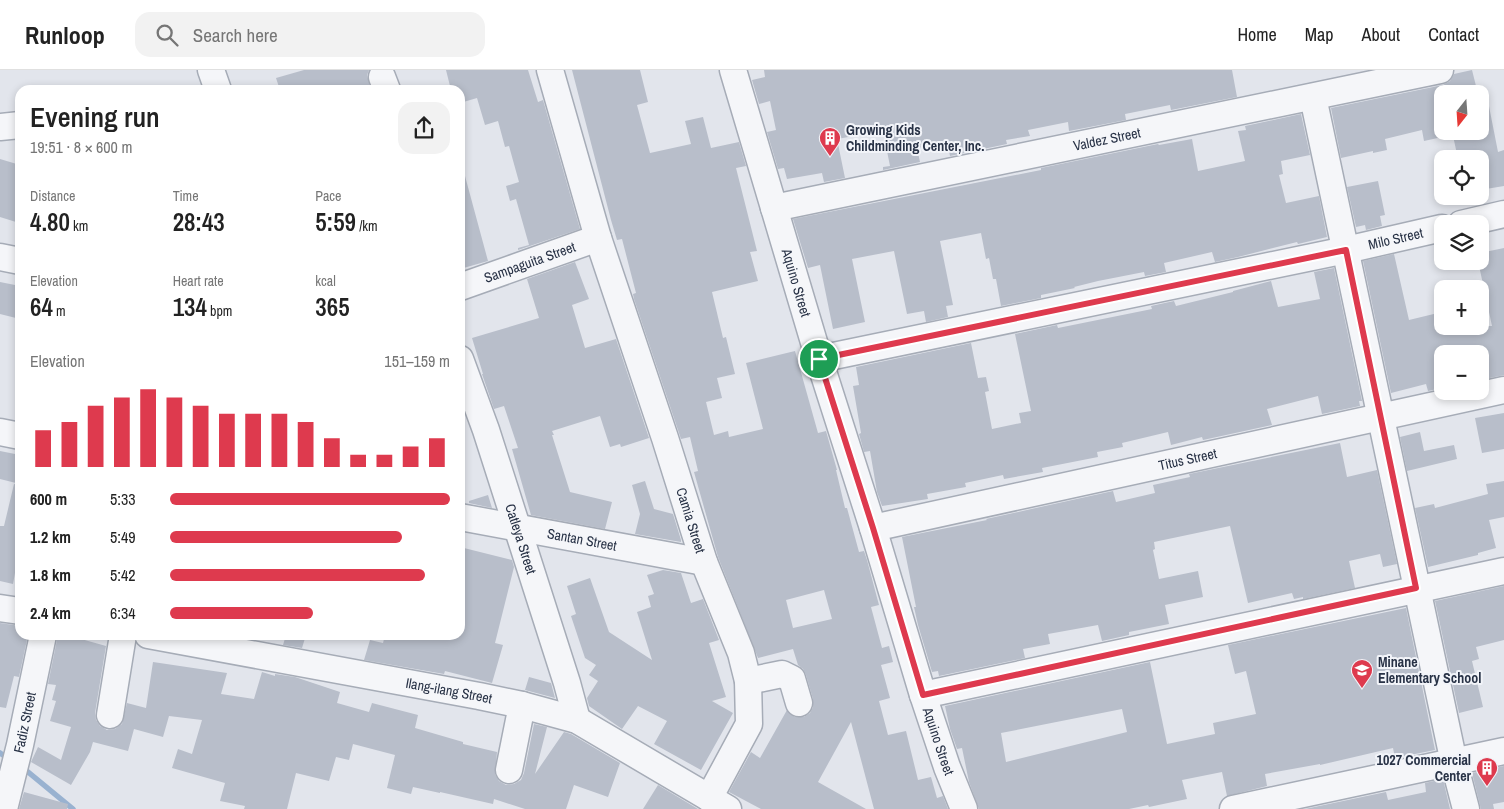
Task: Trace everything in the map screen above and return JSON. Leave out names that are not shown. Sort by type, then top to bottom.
[{"type":"street","points":[[211,70],[216,85]]},
{"type":"street","name":"Camia Street","points":[[550,70],[598,238],[704,562],[741,653],[748,681],[748,724],[718,803]]},
{"type":"street","name":"Aquino Street","points":[[734,70],[819,359],[873,528],[923,695],[947,767],[964,809]]},
{"type":"street","name":"Valdez Street","points":[[774,208],[1440,70]]},
{"type":"street","points":[[1313,97],[1416,588],[1466,809]]},
{"type":"street","points":[[0,127],[15,126]]},
{"type":"street","points":[[1489,217],[1504,214]]},
{"type":"street","name":"Milo Street","points":[[819,359],[1346,250],[1434,230]]},
{"type":"street","name":"Sampaguita Street","points":[[465,285],[598,238]]},
{"type":"street","points":[[0,257],[15,260]]},
{"type":"street","name":"Catleya Street","points":[[465,373],[486,430],[568,683],[577,720]]},
{"type":"street","name":"Titus Street","points":[[873,528],[1504,390]]},
{"type":"street","points":[[0,432],[15,435]]},
{"type":"street","name":"Santan Street","points":[[465,519],[704,562]]},
{"type":"street","points":[[923,695],[1416,588],[1504,571]]},
{"type":"street","points":[[0,608],[15,611]]},
{"type":"street","name":"Fadiz Street","points":[[6,798],[20,745],[42,640]]},
{"type":"street","points":[[110,715],[122,640]]},
{"type":"street","name":"Ilang-ilang Street","points":[[193,640],[522,705],[577,720],[718,803]]},
{"type":"street","points":[[748,681],[782,674],[792,679],[799,703]]},
{"type":"street","points":[[509,770],[522,705]]},
{"type":"street","points":[[1233,809],[1504,751]]},
{"type":"building","points":[[304,70],[369,70],[367,75],[370,85],[278,85],[276,78]]},
{"type":"building","points":[[446,70],[528,70],[538,102],[543,100],[580,229],[518,250],[518,248],[529,245],[516,199],[510,201],[506,186],[519,182],[509,146],[505,147],[498,121],[485,125],[477,98],[465,102],[465,85],[450,85]]},
{"type":"building","points":[[572,70],[640,70],[648,102],[637,105],[650,153],[691,144],[685,121],[703,117],[711,148],[739,142],[746,166],[736,168],[757,251],[750,252],[758,281],[712,292],[723,338],[726,337],[735,374],[717,378],[722,398],[706,402],[714,435],[728,431],[729,437],[763,429],[746,363],[795,351],[818,433],[826,431],[845,508],[847,508],[859,552],[864,551],[867,560],[879,605],[871,607],[882,648],[889,646],[893,662],[881,665],[890,698],[879,701],[888,735],[906,731],[918,780],[931,777],[937,798],[943,796],[948,809],[874,809],[851,722],[818,782],[866,809],[761,809],[729,792],[751,752],[760,758],[787,710],[795,717],[804,717],[810,713],[813,707],[813,699],[806,675],[798,665],[793,649],[758,658],[718,557],[694,472],[698,471],[690,437],[681,439],[634,299],[633,294],[636,293],[622,239],[617,240]],"holes":[[[824,590],[832,619],[793,628],[786,600]]]},
{"type":"building","points":[[764,70],[1232,70],[1237,97],[1171,110],[1170,105],[1125,114],[1126,120],[1069,131],[1068,122],[1028,130],[1030,136],[1006,140],[1007,144],[950,156],[947,142],[917,148],[920,162],[883,170],[883,167],[890,166],[883,131],[837,139],[845,178],[824,182],[822,173],[787,179],[784,168],[778,169],[767,132],[776,130],[770,101],[759,104],[752,80],[765,77]]},
{"type":"building","points":[[1472,70],[1476,85],[1443,85],[1450,81],[1454,74]]},
{"type":"building","points":[[1434,87],[1434,139],[1424,141],[1422,130],[1385,139],[1387,150],[1341,158],[1331,108]]},
{"type":"building","points":[[1489,106],[1498,152],[1504,150],[1504,186],[1489,188],[1489,150],[1456,150],[1454,140],[1489,140]]},
{"type":"building","points":[[1301,114],[1310,155],[1281,161],[1283,174],[1279,175],[1286,203],[1319,196],[1327,237],[1298,244],[1297,242],[1215,262],[1212,252],[1164,263],[1166,272],[1145,276],[1144,272],[1098,281],[1041,295],[1041,298],[1001,306],[996,279],[993,279],[989,258],[986,259],[981,233],[940,241],[953,305],[946,306],[948,317],[926,322],[924,311],[907,314],[894,251],[852,259],[865,322],[833,329],[820,265],[808,268],[793,219],[1041,170],[1041,168],[1158,144],[1192,139],[1198,171],[1245,161],[1238,131],[1246,130],[1245,126]]},
{"type":"building","points":[[0,159],[15,164],[15,222],[0,217]]},
{"type":"building","points":[[465,176],[488,261],[465,268]]},
{"type":"building","points":[[1378,181],[1385,215],[1380,216],[1382,226],[1366,230],[1365,225],[1356,227],[1347,187]]},
{"type":"building","points":[[1504,248],[1504,375],[1489,378],[1489,345],[1434,345],[1434,390],[1428,391],[1426,384],[1391,393],[1363,261],[1394,254],[1409,320],[1434,314],[1434,335],[1489,335],[1489,326],[1492,326],[1489,312],[1489,280],[1482,280],[1480,270],[1489,270],[1489,251]]},
{"type":"building","points":[[575,262],[589,299],[572,305],[585,348],[616,339],[649,438],[621,447],[620,444],[610,447],[600,416],[552,431],[570,492],[612,502],[605,529],[531,515],[512,449],[518,448],[504,406],[494,409],[472,338],[539,318],[527,279]]},
{"type":"building","points":[[1334,268],[1362,401],[1359,401],[1360,406],[1322,414],[1318,396],[1267,409],[1272,425],[1203,440],[1202,437],[1171,445],[1168,432],[1122,443],[1123,447],[1097,452],[1098,457],[1042,468],[1043,472],[1004,479],[1003,475],[965,483],[966,487],[927,494],[928,499],[882,506],[877,492],[870,451],[864,452],[859,434],[861,433],[853,386],[859,385],[856,367],[971,343],[978,378],[986,377],[989,391],[985,392],[992,429],[1021,423],[1019,413],[1031,411],[1015,334],[1057,325],[1058,328],[1152,309],[1151,306],[1174,301],[1176,306],[1271,281],[1278,307],[1320,299],[1314,272]]},
{"type":"building","points":[[0,282],[15,285],[15,318],[0,314]]},
{"type":"building","points":[[1504,413],[1504,449],[1482,453],[1475,418]]},
{"type":"building","points":[[1420,432],[1424,451],[1454,445],[1457,459],[1407,471],[1400,437]]},
{"type":"building","points":[[1340,443],[1347,477],[1377,470],[1397,564],[1383,567],[1380,554],[1349,561],[1355,588],[1303,599],[1303,597],[1294,599],[1292,593],[1248,603],[1230,526],[1154,542],[1155,549],[1153,550],[1159,579],[1198,571],[1203,597],[1165,605],[1169,624],[1129,632],[1129,635],[1102,641],[1098,625],[1048,634],[1050,644],[1023,649],[1025,658],[939,676],[938,671],[932,672],[914,607],[916,607],[902,537],[1113,491],[1116,502],[1155,493],[1153,485],[1190,477],[1189,474]]},
{"type":"building","points":[[0,451],[15,454],[15,483],[0,479]]},
{"type":"building","points":[[645,481],[654,509],[673,514],[681,542],[635,534],[640,514],[632,485]]},
{"type":"building","points":[[1504,481],[1504,517],[1489,520],[1496,548],[1478,553],[1478,555],[1428,567],[1415,508],[1434,504],[1435,508],[1488,494],[1486,484]]},
{"type":"building","points":[[15,484],[15,573],[13,584],[0,581],[0,526],[4,526]]},
{"type":"building","points":[[488,495],[492,508],[469,503],[469,501]]},
{"type":"building","points":[[465,548],[512,560],[514,567],[495,643],[503,645],[492,683],[445,671],[444,674],[364,660],[370,640],[383,643],[384,640],[465,640]]},
{"type":"building","points":[[663,570],[681,573],[691,603],[703,599],[719,640],[709,643],[726,697],[712,701],[733,713],[701,770],[654,744],[667,721],[638,706],[622,729],[589,706],[587,698],[598,681],[589,675],[596,665],[585,658],[571,616],[576,614],[567,586],[590,578],[609,632],[652,660],[637,612],[651,607],[648,596],[654,594],[647,575]]},
{"type":"building","points":[[1504,586],[1504,640],[1476,647],[1479,659],[1472,661],[1483,707],[1459,713],[1435,601]]},
{"type":"building","points":[[1406,608],[1435,750],[1395,758],[1393,748],[1320,765],[1265,774],[1267,786],[1227,796],[1222,772],[1182,780],[1187,799],[1149,807],[1148,805],[1129,809],[979,809],[969,782],[962,748],[957,749],[945,706],[1150,662],[1167,744],[1215,734],[1213,723],[1256,714],[1246,671],[1235,674],[1228,645]],"holes":[[[1122,709],[1127,732],[1006,762],[1001,733]]]},
{"type":"building","points":[[0,623],[15,625],[15,640],[27,640],[19,677],[14,676],[6,708],[0,707]]},
{"type":"building","points":[[57,640],[85,640],[106,646],[95,713],[96,720],[100,726],[107,730],[115,729],[122,724],[127,703],[146,708],[153,662],[227,673],[221,694],[254,699],[262,672],[275,676],[275,674],[295,677],[340,692],[337,703],[369,712],[372,703],[418,715],[415,728],[463,742],[463,744],[497,752],[495,774],[499,781],[506,785],[514,784],[521,780],[534,724],[547,727],[535,774],[564,732],[571,734],[620,763],[608,797],[574,785],[566,809],[525,809],[494,799],[493,804],[413,787],[411,794],[387,788],[395,755],[353,744],[349,760],[336,757],[329,781],[296,773],[287,809],[244,809],[245,806],[220,801],[225,783],[172,768],[178,749],[192,754],[202,720],[169,716],[163,737],[134,729],[128,751],[93,742],[90,752],[71,785],[31,762],[38,747],[61,760],[71,727],[50,721],[56,701],[52,700],[56,685],[48,684]]},
{"type":"building","points":[[284,640],[304,640],[302,648],[283,645]]},
{"type":"building","points":[[529,677],[551,683],[555,698],[525,690]]},
{"type":"building","name":"1027 Commercial Center","points":[[1504,766],[1504,802],[1493,804],[1494,809],[1481,809],[1472,773]]},
{"type":"building","points":[[1443,779],[1450,809],[1305,809],[1386,792],[1388,800],[1426,792],[1425,783]]},
{"type":"building","points":[[658,785],[698,809],[643,809]]},
{"type":"building","points":[[24,792],[68,804],[67,809],[19,809]]},
{"type":"waterway","points":[[0,753],[10,760]]},
{"type":"waterway","points":[[22,767],[73,809]]},
{"type":"place","name":"Growing Kids Childminding Center, Inc.","points":[[830,157]]},
{"type":"place","name":"Minane Elementary School","points":[[1362,689]]},
{"type":"place","name":"1027 Commercial Center","points":[[1487,787]]},
{"type":"route","points":[[1346,250],[1416,588],[923,695],[873,528],[819,359],[1346,250]]}]
